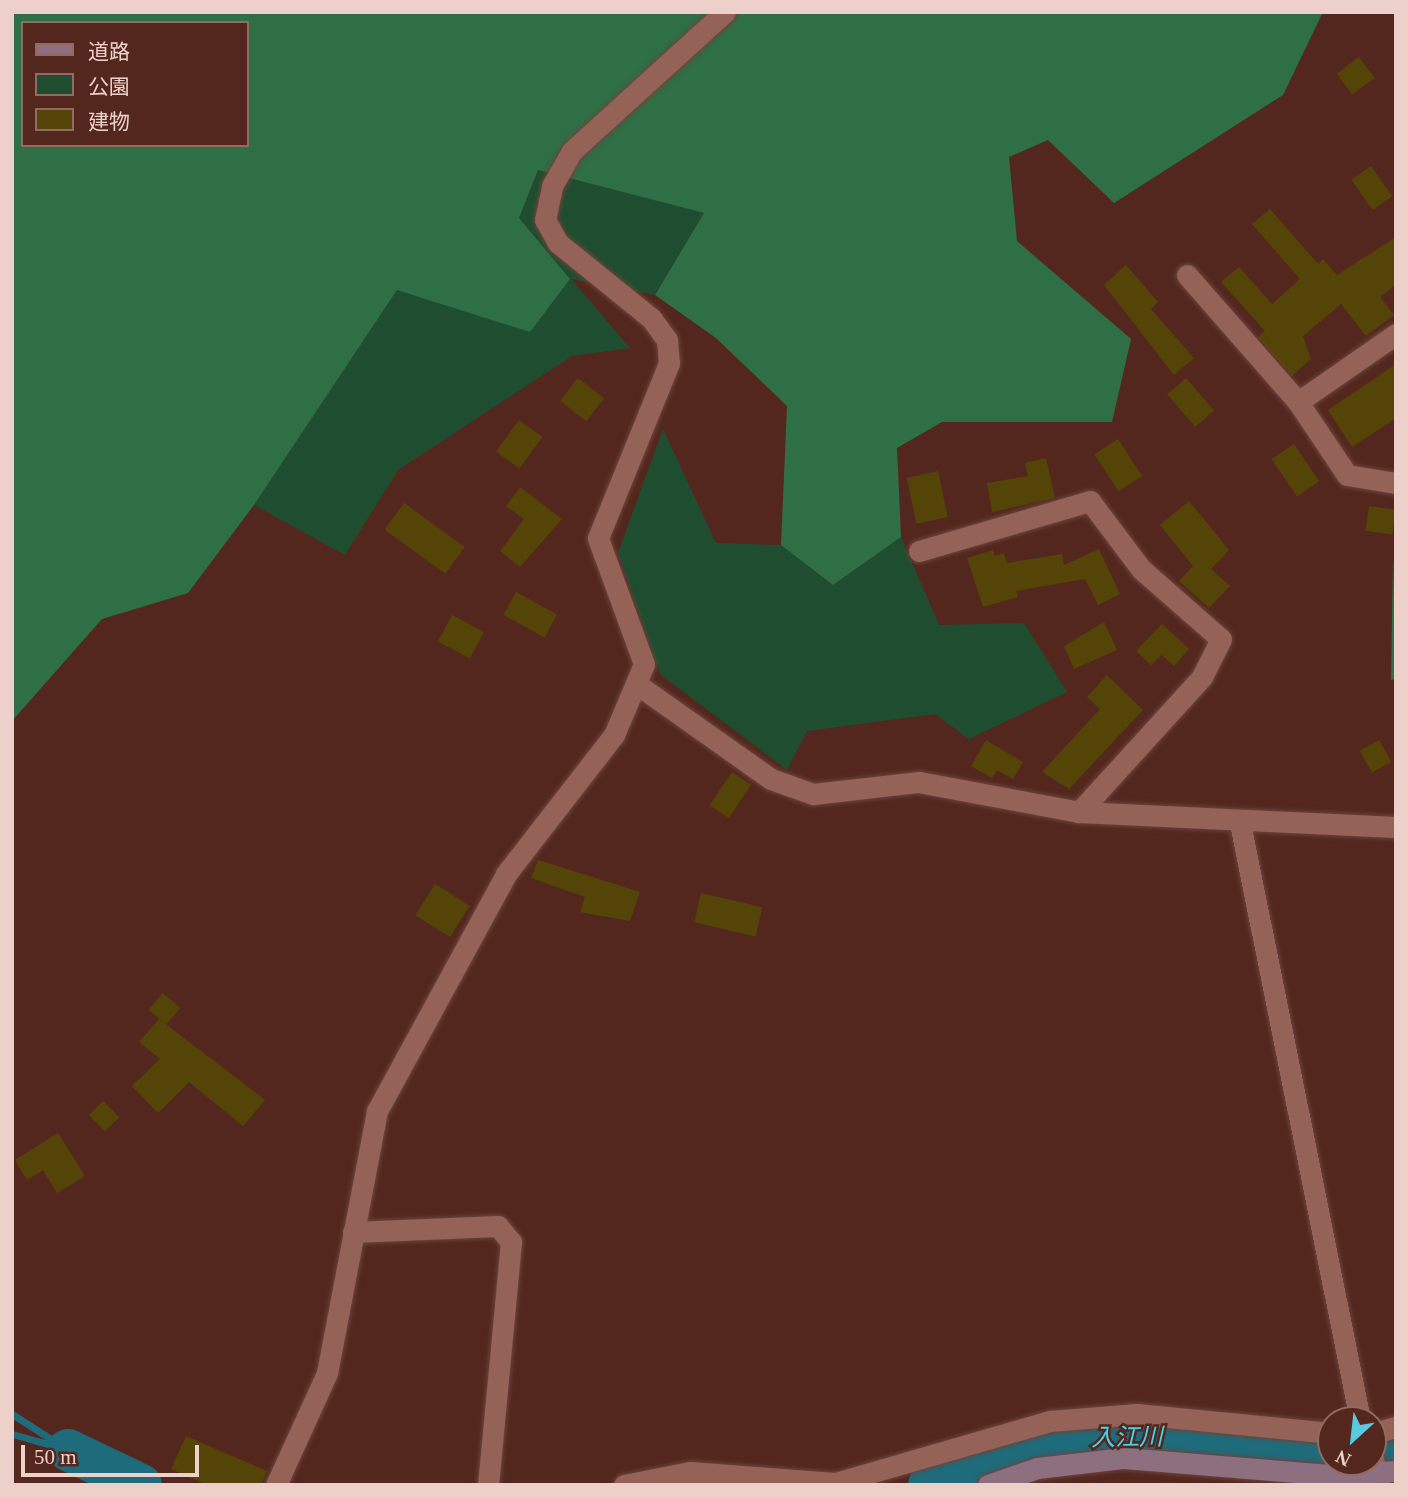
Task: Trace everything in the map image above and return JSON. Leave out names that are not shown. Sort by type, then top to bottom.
[{"type":"main road","points":[[988,1485],[1037,1468],[1124,1458],[1317,1469]]},
{"type":"street","points":[[276,1485],[327,1373],[377,1111],[506,874],[614,736],[638,685],[644,664],[598,538],[669,363],[667,340],[652,319],[558,243],[545,220],[552,186],[572,151],[725,12]]},
{"type":"street","points":[[1187,275],[1298,402],[1348,475],[1396,483]]},
{"type":"street","points":[[1298,402],[1396,334]]},
{"type":"street","points":[[919,551],[1090,501],[1141,569],[1221,639],[1202,677],[1079,812]]},
{"type":"street","points":[[638,685],[771,779],[813,794],[919,782],[1079,812],[1240,823],[1396,827]]},
{"type":"street","points":[[1240,823],[1357,1406]]},
{"type":"street","points":[[352,1232],[498,1227],[511,1242],[488,1485]]},
{"type":"street","points":[[624,1485],[690,1472],[835,1483],[1050,1421],[1137,1414],[1317,1432]]},
{"type":"green space","points":[[12,12],[1323,12],[1283,95],[1114,203],[1048,140],[1009,157],[1017,241],[1131,339],[1112,422],[942,422],[897,448],[901,537],[833,585],[781,545],[787,406],[716,338],[655,295],[704,213],[538,170],[519,218],[570,279],[530,332],[397,290],[254,505],[188,593],[102,619],[12,721]]},
{"type":"green space","points":[[538,170],[704,213],[655,295],[571,279],[630,348],[572,356],[398,470],[345,555],[254,505],[397,290],[570,279],[519,218]]},
{"type":"green space","points":[[663,429],[716,543],[781,545],[833,585],[901,537],[939,625],[1024,623],[1067,692],[969,739],[935,714],[807,731],[787,770],[660,674],[618,553]]},
{"type":"green space","points":[[1393,558],[1396,679],[1391,680]]},
{"type":"building","points":[[1359,57],[1375,78],[1352,95],[1337,74]]},
{"type":"building","points":[[1371,166],[1392,196],[1373,210],[1351,180]]},
{"type":"building","points":[[1270,209],[1318,264],[1323,259],[1337,275],[1396,237],[1396,285],[1380,297],[1394,315],[1366,336],[1341,304],[1303,336],[1311,359],[1292,376],[1258,337],[1265,331],[1221,282],[1239,267],[1272,304],[1300,279],[1252,224]]},
{"type":"building","points":[[1126,265],[1158,302],[1151,309],[1194,358],[1174,375],[1104,285]]},
{"type":"building","points":[[1396,364],[1396,418],[1352,447],[1328,410]]},
{"type":"building","points":[[578,378],[604,398],[586,421],[560,401]]},
{"type":"building","points":[[1186,378],[1214,410],[1195,427],[1167,394]]},
{"type":"building","points":[[519,420],[542,437],[520,469],[496,452]]},
{"type":"building","points":[[1118,439],[1142,476],[1118,491],[1095,454]]},
{"type":"building","points":[[1294,444],[1319,481],[1297,496],[1272,459]]},
{"type":"building","points":[[1046,458],[1055,498],[992,512],[987,483],[1028,476],[1025,463]]},
{"type":"building","points":[[938,471],[948,517],[916,524],[907,478]]},
{"type":"building","points":[[520,487],[562,519],[520,567],[500,551],[524,519],[506,506]]},
{"type":"building","points":[[1189,501],[1229,550],[1211,569],[1230,586],[1209,608],[1179,581],[1193,566],[1160,525]]},
{"type":"building","points":[[404,503],[465,547],[445,574],[385,530]]},
{"type":"building","points":[[1369,506],[1396,510],[1392,535],[1366,531]]},
{"type":"building","points":[[1099,549],[1120,594],[1098,605],[1085,579],[1016,591],[1018,597],[983,607],[967,558],[993,550],[995,556],[1004,553],[1007,563],[1062,554],[1064,565]]},
{"type":"building","points":[[516,592],[557,615],[545,638],[503,615]]},
{"type":"building","points":[[452,615],[484,632],[470,658],[438,641]]},
{"type":"building","points":[[1104,622],[1117,650],[1074,669],[1064,646]]},
{"type":"building","points":[[1162,624],[1189,649],[1174,666],[1162,655],[1151,665],[1136,651]]},
{"type":"building","points":[[1107,675],[1143,710],[1069,789],[1042,772],[1100,709],[1087,697]]},
{"type":"building","points":[[986,740],[1023,762],[1013,779],[997,770],[992,778],[971,766]]},
{"type":"building","points":[[1379,740],[1391,762],[1372,773],[1360,751]]},
{"type":"building","points":[[732,772],[751,785],[729,818],[710,805]]},
{"type":"building","points":[[538,860],[640,892],[630,921],[580,912],[585,897],[531,878]]},
{"type":"building","points":[[435,884],[470,906],[450,937],[415,915]]},
{"type":"building","points":[[701,893],[762,907],[756,936],[694,922]]},
{"type":"building","points":[[163,993],[180,1008],[166,1025],[149,1010]]},
{"type":"building","points":[[159,1019],[265,1100],[243,1126],[189,1082],[158,1113],[132,1086],[160,1059],[139,1042]]},
{"type":"building","points":[[103,1101],[119,1117],[105,1131],[89,1115]]},
{"type":"building","points":[[58,1133],[85,1176],[57,1193],[43,1170],[27,1180],[15,1160]]},
{"type":"building","points":[[186,1436],[267,1471],[261,1485],[207,1485],[171,1469]]},
{"type":"waterway","points":[[12,1414],[68,1450]]},
{"type":"waterway","points":[[12,1434],[59,1447]]},
{"type":"waterway","name":"入江川","points":[[929,1485],[1046,1442],[1151,1434],[1317,1452]]},
{"type":"waterway","name":"入江川","points":[[1387,1449],[1396,1447]]},
{"type":"waterway","name":"入江川","points":[[68,1450],[141,1485]]}]
